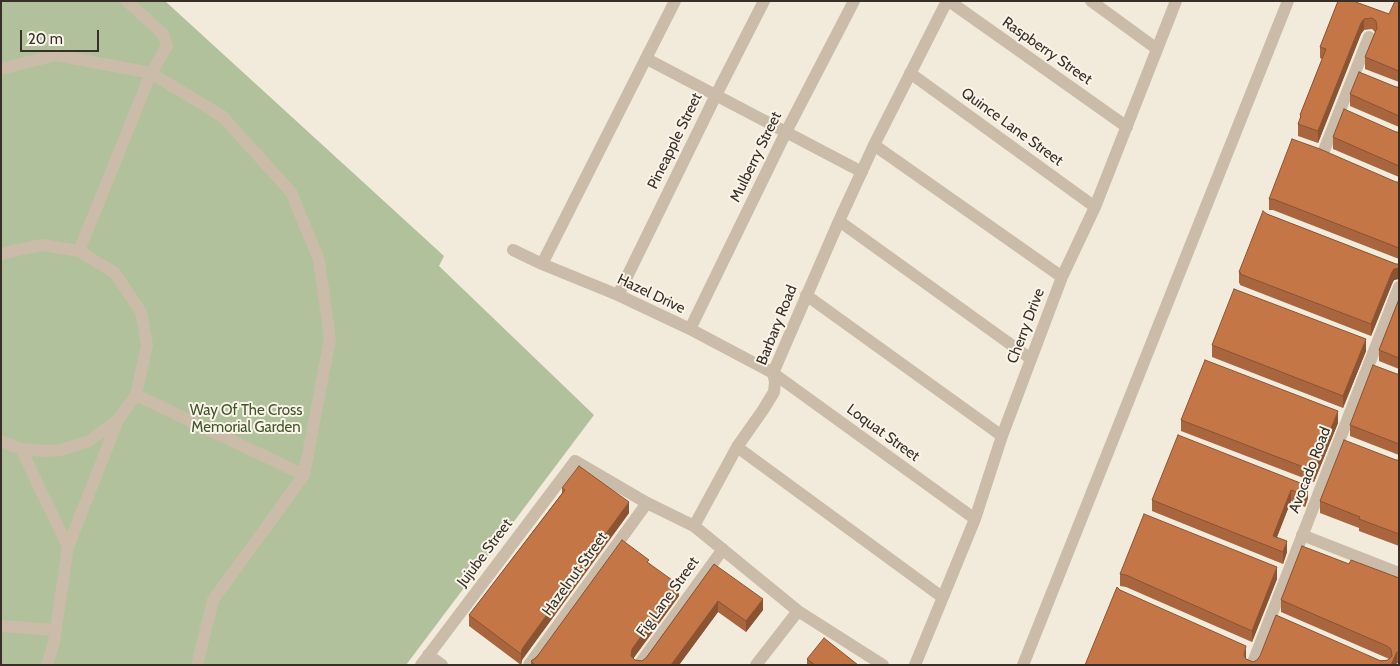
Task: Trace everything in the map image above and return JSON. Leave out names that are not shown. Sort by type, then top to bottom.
[{"type":"street","points":[[79,251],[151,73],[167,46],[163,34],[127,1]]},
{"type":"street","points":[[542,264],[675,1]]},
{"type":"street","name":"Pineapple Street","points":[[618,295],[764,1]]},
{"type":"street","name":"Mulberry Street","points":[[690,329],[786,132],[854,1]]},
{"type":"street","name":"Barbary Road","points":[[694,526],[737,447],[774,392],[775,382],[773,373],[839,221],[874,145],[948,1]]},
{"type":"street","name":"Raspberry Street","points":[[948,1],[1127,126]]},
{"type":"street","points":[[1091,1],[1157,49]]},
{"type":"street","name":"Cherry Drive","points":[[915,665],[975,519],[1002,436],[1062,277],[1095,207],[1176,1]]},
{"type":"street","points":[[1023,665],[1288,1]]},
{"type":"street","points":[[1323,153],[1344,112],[1359,75],[1369,37]]},
{"type":"street","points":[[1,69],[56,55],[151,73],[222,116],[291,192],[319,260],[330,339],[304,475],[213,600],[197,665]]},
{"type":"street","points":[[647,59],[862,172]]},
{"type":"street","name":"Quince Lane Street","points":[[910,73],[1095,207]]},
{"type":"street","points":[[874,145],[1062,277]]},
{"type":"street","points":[[839,221],[1031,359]]},
{"type":"street","points":[[1,255],[42,245],[79,251],[115,273],[141,312],[147,345],[136,395],[118,420],[68,548],[54,642],[47,665]]},
{"type":"street","name":"Hazel Drive","points":[[513,250],[618,295],[690,329],[773,373]]},
{"type":"street","name":"Avocado Road","points":[[1252,656],[1275,617],[1283,572],[1302,535],[1314,492],[1343,442],[1344,416],[1372,368],[1372,344],[1399,287]]},
{"type":"street","points":[[806,296],[1002,436]]},
{"type":"street","name":"Loquat Street","points":[[773,373],[975,519]]},
{"type":"street","points":[[136,395],[304,475]]},
{"type":"street","points":[[1,441],[21,449],[62,450],[89,441],[118,420]]},
{"type":"street","points":[[737,447],[942,597]]},
{"type":"street","points":[[21,449],[68,548]]},
{"type":"street","name":"Jujube Street","points":[[425,660],[575,461],[648,503]]},
{"type":"street","points":[[648,503],[694,526],[798,611],[883,665]]},
{"type":"street","name":"Hazelnut Street","points":[[529,665],[648,503]]},
{"type":"street","points":[[1302,535],[1399,573]]},
{"type":"street","name":"Fig Lane Street","points":[[639,665],[723,549]]},
{"type":"street","points":[[756,665],[798,611]]},
{"type":"street","points":[[1,626],[56,630]]},
{"type":"street","points":[[425,660],[442,665]]},
{"type":"green space","name":"Way Of The Cross Memorial Garden","points":[[1,1],[165,1],[444,256],[439,266],[594,415],[406,665],[1,665]]},
{"type":"building","points":[[1338,1],[1353,1],[1389,14],[1395,1],[1399,2],[1399,71],[1365,57],[1377,28],[1376,21],[1372,18],[1364,19],[1318,131],[1298,124],[1326,49],[1320,47]]},
{"type":"building","points":[[1359,72],[1399,87],[1399,116],[1350,94]]},
{"type":"building","points":[[1344,109],[1399,132],[1399,166],[1333,137]]},
{"type":"building","points":[[1292,139],[1399,182],[1399,248],[1269,199]]},
{"type":"building","points":[[1263,211],[1399,264],[1399,268],[1394,269],[1392,272],[1371,324],[1240,274],[1239,272]]},
{"type":"building","points":[[1234,289],[1366,339],[1343,396],[1212,345]]},
{"type":"building","points":[[1399,299],[1399,358],[1379,350]]},
{"type":"building","points":[[1205,360],[1338,411],[1314,471],[1181,420]]},
{"type":"building","points":[[1373,365],[1399,374],[1399,444],[1350,425]]},
{"type":"building","points":[[1178,435],[1308,486],[1305,495],[1291,490],[1273,536],[1287,541],[1283,552],[1152,500]]},
{"type":"building","points":[[1344,440],[1399,460],[1399,534],[1359,519],[1360,517],[1320,501]]},
{"type":"building","points":[[579,466],[629,502],[522,649],[521,654],[469,615],[565,490],[562,488]]},
{"type":"building","points":[[1144,514],[1277,567],[1252,631],[1120,574]]},
{"type":"building","points":[[622,540],[649,560],[647,562],[679,585],[632,649],[631,656],[635,660],[642,661],[646,658],[714,564],[763,599],[746,621],[718,601],[671,665],[535,665],[531,661],[536,658]]},
{"type":"building","points":[[1302,546],[1349,564],[1351,560],[1399,578],[1399,652],[1397,652],[1391,665],[1085,665],[1117,587],[1246,646],[1244,655],[1246,659],[1253,662],[1260,656],[1276,615],[1381,661],[1388,660],[1392,656],[1391,649],[1387,646],[1281,600]]},
{"type":"building","points":[[824,638],[858,665],[815,665],[807,659]]}]
